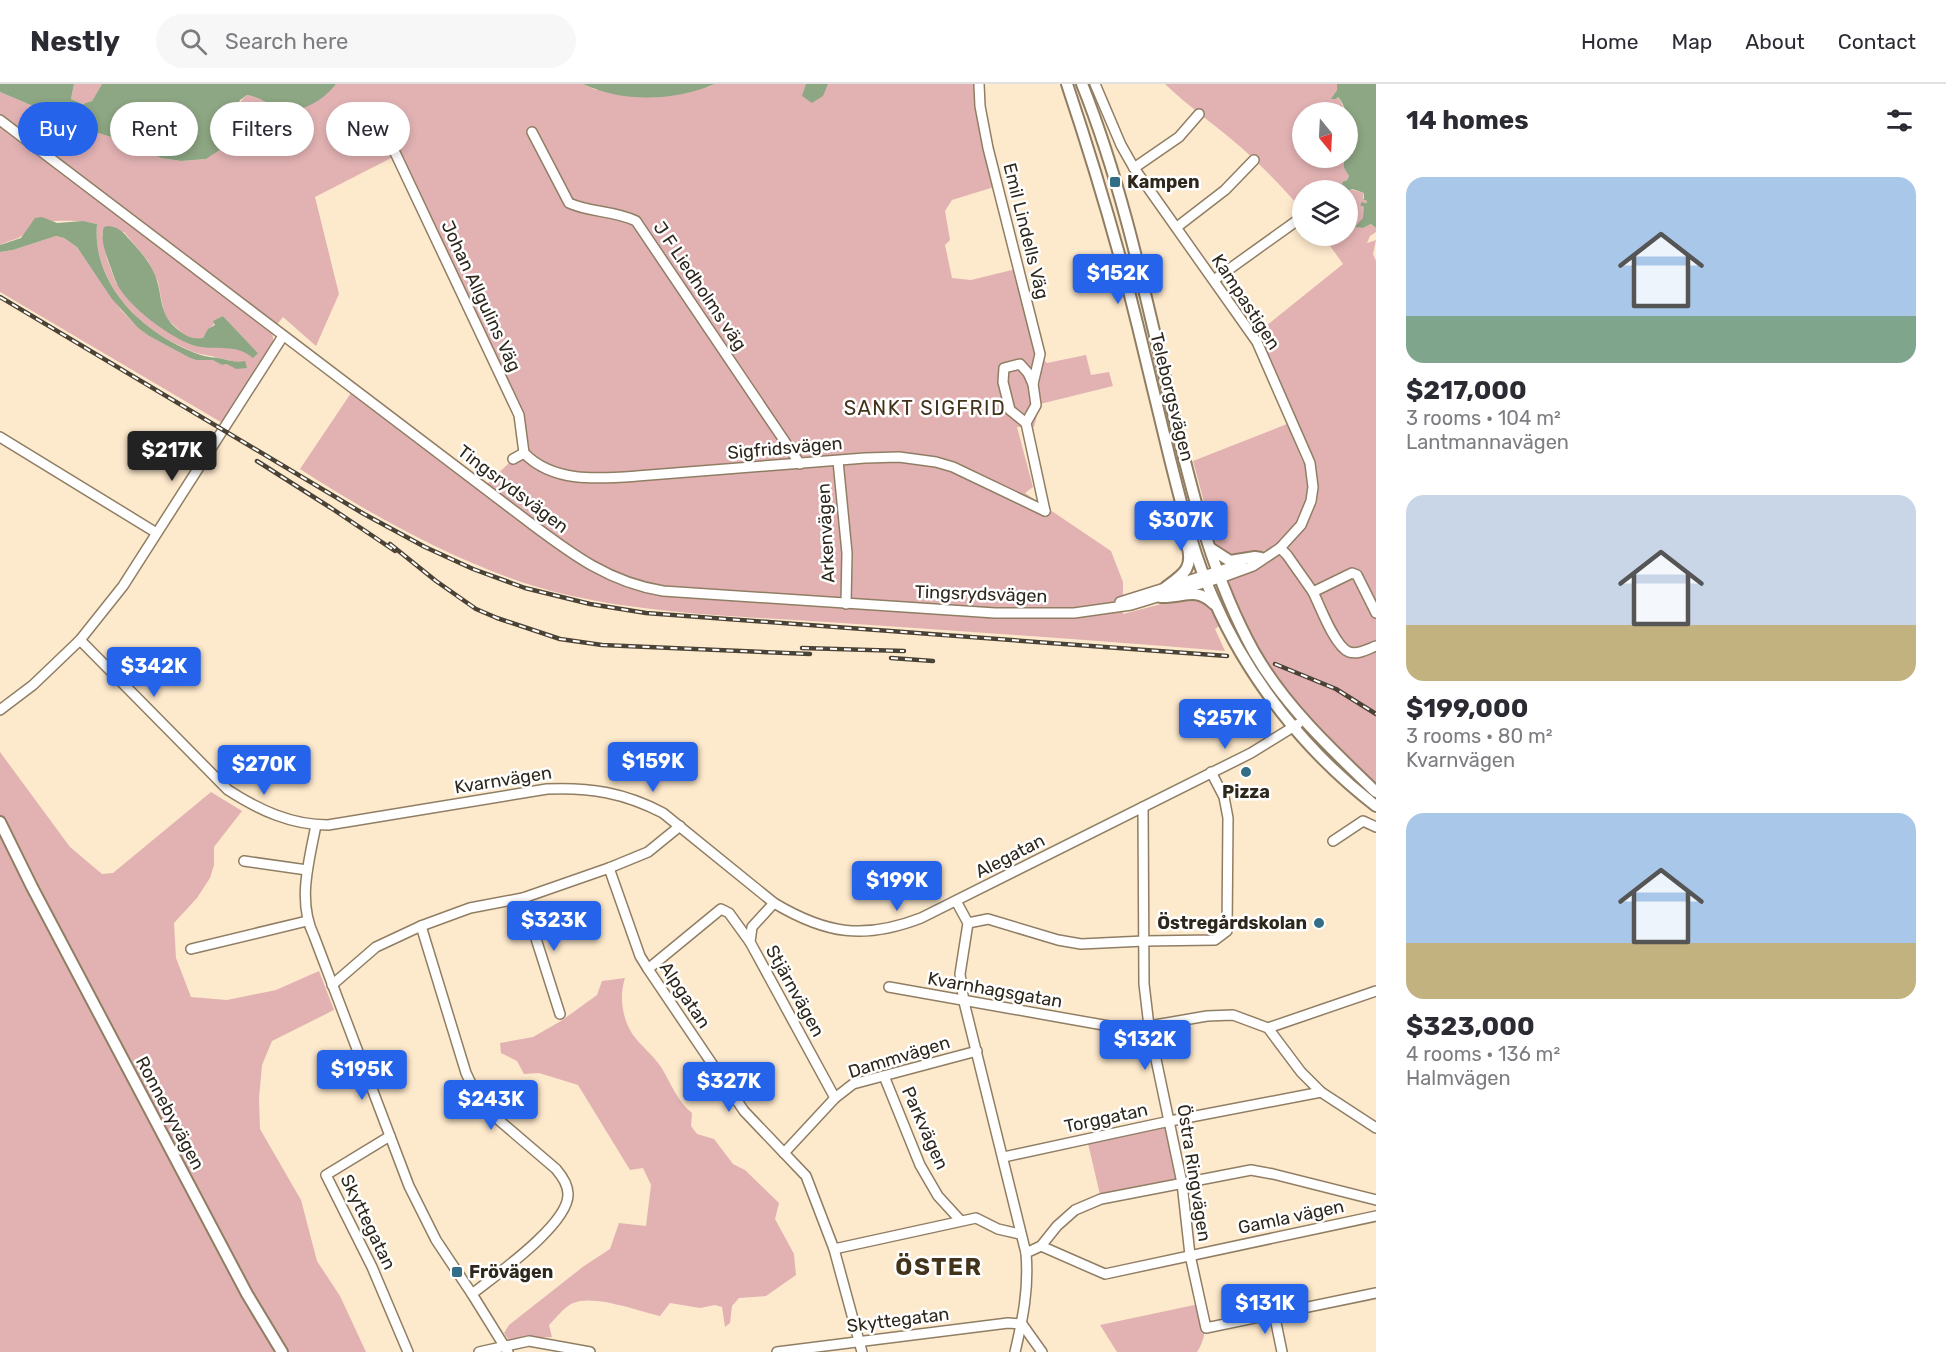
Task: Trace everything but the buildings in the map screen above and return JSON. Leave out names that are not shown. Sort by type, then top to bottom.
[{"type":"main road","name":"Teleborgsvägen","points":[[1067,84],[1101,187],[1120,255],[1185,520],[1205,579],[1250,667],[1293,727],[1328,763],[1376,806]]},
{"type":"main road","name":"Teleborgsvägen","points":[[1082,84],[1100,134],[1134,249],[1192,491],[1227,598],[1255,654],[1305,720],[1329,747],[1376,792]]},
{"type":"main road","points":[[1164,592],[1182,575],[1190,562],[1185,520]]},
{"type":"main road","points":[[1210,548],[1230,561],[1265,556]]},
{"type":"main road","points":[[1164,592],[1197,594],[1209,599],[1217,606]]},
{"type":"main road","name":"Ronnebyvägen","points":[[0,822],[247,1294],[282,1352]]},
{"type":"main road","name":"Ronnebyvägen","points":[[0,837],[32,887]]},
{"type":"street","name":"Emil Lindells Väg","points":[[979,84],[981,114],[988,148],[1040,354],[1033,384]]},
{"type":"street","name":"Kampastigen","points":[[1096,84],[1120,146],[1257,342],[1310,463],[1313,487],[1307,513],[1301,525],[1280,548],[1253,566],[1219,574]]},
{"type":"street","points":[[1134,168],[1179,137],[1199,114]]},
{"type":"street","name":"Tingsrydsvägen","points":[[0,120],[578,558],[601,572],[638,586],[663,591],[846,604],[1020,614],[1074,613],[1131,605],[1219,574]]},
{"type":"street","name":"J F Liedholms väg","points":[[531,132],[569,203],[579,207],[621,214],[636,221],[800,464]]},
{"type":"street","name":"Johan Allgulins Väg","points":[[397,156],[519,415],[524,453]]},
{"type":"street","points":[[1177,227],[1225,190],[1254,160]]},
{"type":"street","points":[[1214,280],[1292,224]]},
{"type":"street","points":[[0,710],[33,685],[80,640],[123,586],[155,532],[283,336]]},
{"type":"street","name":"Emil Lindells Väg","points":[[1026,423],[1036,405],[1033,384],[1028,373],[1020,364],[1004,368],[1003,382],[1010,410],[1026,423],[1045,511]]},
{"type":"street","points":[[0,438],[155,532]]},
{"type":"street","points":[[513,459],[524,453]]},
{"type":"street","name":"Sigfridsvägen","points":[[524,453],[540,467],[557,474],[577,477],[623,477],[899,457],[936,462],[953,467],[1045,511]]},
{"type":"street","name":"Arkenvägen","points":[[838,461],[847,553],[846,604]]},
{"type":"street","points":[[1280,548],[1313,592],[1340,647],[1350,653],[1360,653],[1376,646]]},
{"type":"street","points":[[1313,592],[1352,573],[1357,575],[1376,613]]},
{"type":"street","name":"Kvarnvägen","points":[[80,640],[228,790],[257,808],[296,822],[315,825],[346,822],[529,791],[575,787],[628,797],[663,813],[774,903],[804,920],[839,930],[858,932],[878,930],[901,926],[956,901]]},
{"type":"street","name":"Alegatan","points":[[956,901],[1251,753],[1305,720]]},
{"type":"street","points":[[968,923],[988,919],[1058,940],[1082,944],[1144,940],[1215,940],[1227,931],[1228,818],[1224,797],[1211,772]]},
{"type":"street","name":"Östra Ringvägen","points":[[1143,807],[1144,984],[1149,1026],[1182,1183],[1191,1255],[1206,1329],[1274,1313]]},
{"type":"street","points":[[1333,841],[1363,821],[1376,827]]},
{"type":"street","points":[[315,825],[304,900],[307,921],[409,1186],[436,1240],[506,1349]]},
{"type":"street","points":[[332,985],[376,947],[421,926],[470,909],[523,898],[609,868],[648,852],[680,826]]},
{"type":"street","points":[[244,861],[307,870]]},
{"type":"street","name":"Alpgatan","points":[[609,868],[640,956],[648,969],[744,1111],[806,1176],[834,1249],[862,1352]]},
{"type":"street","points":[[523,898],[560,1014]]},
{"type":"street","points":[[956,901],[968,923],[960,974],[964,1002],[1026,1253],[1028,1280],[1016,1352]]},
{"type":"street","name":"Stjärnvägen","points":[[774,903],[752,927],[750,942],[835,1098]]},
{"type":"street","points":[[648,969],[721,909],[729,913],[750,942]]},
{"type":"street","points":[[191,949],[307,921]]},
{"type":"street","points":[[421,926],[466,1073],[477,1096],[487,1110],[556,1169],[562,1177],[568,1194],[567,1205],[549,1230],[472,1294]]},
{"type":"street","name":"Kvarnhagsgatan","points":[[889,987],[1109,1026],[1149,1026],[1207,1016],[1233,1015],[1268,1028]]},
{"type":"street","points":[[1376,991],[1268,1028],[1301,1072],[1322,1092],[1376,1128]]},
{"type":"street","name":"Dammvägen","points":[[783,1153],[835,1098],[853,1084],[977,1051]]},
{"type":"street","name":"Parkvägen","points":[[884,1076],[920,1165],[938,1196],[960,1220]]},
{"type":"street","name":"Torggatan","points":[[1004,1157],[1170,1121],[1322,1092]]},
{"type":"street","name":"Skyttegatan","points":[[390,1136],[326,1175],[372,1267],[408,1352]]},
{"type":"street","points":[[1026,1253],[1041,1246],[1057,1226],[1075,1210],[1101,1199],[1251,1170],[1376,1200]]},
{"type":"street","name":"Gamla vägen","points":[[1041,1246],[1105,1274],[1376,1216]]},
{"type":"street","points":[[834,1249],[976,1218],[998,1228],[1020,1234]]},
{"type":"street","points":[[1282,1352],[1274,1313],[1376,1293]]},
{"type":"street","name":"Skyttegatan","points":[[777,1352],[1008,1323],[1022,1324]]},
{"type":"street","points":[[1022,1324],[1042,1352]]},
{"type":"street","points":[[479,1352],[506,1349],[529,1341],[590,1352]]},
{"type":"shaded area","points":[[0,84],[74,84],[71,99],[78,102],[24,102],[0,92]]},
{"type":"shaded area","points":[[74,84],[102,84],[92,101],[79,102],[71,99]]},
{"type":"shaded area","points":[[102,84],[336,84],[325,96],[314,103],[265,102],[247,95],[239,102],[210,102],[210,156],[206,159],[181,161],[157,156],[198,156],[198,102],[110,102],[110,137],[98,133],[98,102],[89,102],[92,101]]},
{"type":"shaded area","points":[[336,84],[583,84],[596,90],[708,87],[715,84],[975,84],[978,121],[994,187],[952,200],[945,211],[950,240],[945,245],[952,278],[971,280],[1016,269],[1038,354],[1047,363],[1086,355],[1091,375],[1109,372],[1113,386],[1040,404],[1034,427],[1017,427],[1033,487],[1025,493],[1111,551],[1123,582],[1123,614],[1188,597],[1209,601],[1222,624],[1215,629],[1225,651],[725,616],[622,605],[555,592],[490,570],[423,540],[359,505],[300,469],[353,390],[484,487],[513,459],[524,453],[519,415],[395,156],[315,197],[339,294],[316,346],[283,317],[272,331],[274,345],[224,424],[0,292],[0,252],[56,236],[64,238],[77,247],[121,310],[149,336],[196,360],[213,359],[222,365],[242,362],[193,352],[170,341],[137,316],[122,301],[102,265],[97,245],[97,224],[46,222],[30,227],[20,237],[0,245],[0,92],[24,102],[18,102],[18,156],[98,156],[98,133],[110,137],[110,156],[157,156],[181,161],[206,159],[210,155],[314,156],[314,102]],"holes":[[[124,232],[148,261],[158,282],[164,313],[168,320],[187,337],[203,338],[223,316],[258,353],[223,347],[197,346],[155,323],[116,283],[107,259],[102,233]]]},
{"type":"shaded area","points":[[583,84],[715,84],[683,94],[649,98],[615,94]]},
{"type":"shaded area","points":[[806,84],[828,84],[823,96],[812,103],[802,96]]},
{"type":"shaded area","points":[[1165,84],[1337,84],[1337,90],[1332,99],[1338,97],[1341,102],[1292,102],[1292,168],[1344,168],[1349,176],[1347,180],[1292,180],[1292,199],[1251,157]]},
{"type":"shaded area","points":[[1337,84],[1376,84],[1376,228],[1371,224],[1363,228],[1358,227],[1363,218],[1364,207],[1360,205],[1362,202],[1367,203],[1364,200],[1364,193],[1358,191],[1358,180],[1347,180],[1349,176],[1344,168],[1358,168],[1358,102],[1341,102],[1338,97],[1331,99],[1337,90]]},
{"type":"shaded area","points":[[247,95],[265,102],[240,102]]},
{"type":"shaded area","points":[[1358,191],[1364,193],[1363,198],[1367,201],[1366,204],[1365,202],[1360,204],[1364,207],[1364,218],[1358,225]]},
{"type":"shaded area","points":[[42,217],[57,223],[83,221],[97,224],[97,245],[110,284],[136,316],[170,341],[190,351],[211,357],[245,361],[247,368],[236,369],[213,360],[196,360],[149,336],[138,328],[112,299],[77,247],[64,238],[56,236],[0,252],[0,245],[21,238],[35,218]]},
{"type":"shaded area","points":[[1371,224],[1376,228],[1376,232],[1370,236],[1367,243],[1376,240],[1373,254],[1376,261],[1376,792],[1329,748],[1255,654],[1217,571],[1261,558],[1301,525],[1313,474],[1254,338],[1343,264],[1330,246],[1358,246],[1358,227],[1363,228]]},
{"type":"shaded area","points":[[108,226],[123,232],[147,261],[158,283],[162,306],[173,326],[189,337],[203,338],[208,329],[215,325],[213,321],[223,316],[258,353],[253,358],[240,350],[196,346],[175,337],[141,312],[123,293],[115,279],[103,240],[104,227]]},
{"type":"shaded area","points":[[1287,424],[1303,463],[1307,464],[1309,502],[1294,530],[1282,542],[1268,550],[1232,557],[1223,553],[1215,543],[1193,461]]},
{"type":"shaded area","points":[[0,752],[70,847],[102,874],[113,873],[211,792],[242,811],[214,847],[214,865],[210,878],[197,898],[174,923],[176,958],[191,997],[227,1000],[276,990],[319,971],[334,1010],[272,1041],[262,1065],[259,1098],[260,1129],[301,1200],[317,1261],[340,1296],[366,1352],[0,1352]]},
{"type":"shaded area","points":[[625,978],[622,992],[623,1007],[629,1029],[658,1063],[678,1097],[692,1113],[691,1126],[697,1134],[714,1139],[733,1164],[745,1170],[779,1203],[775,1219],[794,1254],[796,1275],[766,1296],[739,1298],[732,1306],[730,1323],[725,1327],[722,1307],[715,1305],[700,1308],[670,1303],[660,1316],[604,1302],[582,1301],[566,1307],[549,1325],[552,1337],[508,1339],[504,1333],[509,1325],[584,1266],[610,1249],[619,1223],[646,1226],[651,1185],[643,1168],[630,1170],[578,1085],[539,1073],[524,1074],[517,1061],[501,1053],[500,1043],[533,1037],[561,1021],[597,995],[602,981]]},
{"type":"shaded area","points":[[1170,1121],[1182,1183],[1101,1199],[1087,1139]]},
{"type":"shaded area","points":[[1199,1304],[1204,1323],[1204,1334],[1197,1352],[1117,1352],[1100,1325]]},
{"type":"railway","points":[[0,297],[364,514],[425,547],[473,569],[525,588],[590,604],[646,613],[1227,656]]},
{"type":"railway","points":[[257,461],[395,551]]},
{"type":"railway","points":[[390,544],[476,609],[560,639],[602,645],[810,654]]},
{"type":"railway","points":[[802,648],[904,651]]},
{"type":"railway","points":[[891,658],[933,661]]},
{"type":"railway","points":[[1275,664],[1336,689],[1376,714]]},
{"type":"place","name":"Kampen","points":[[1115,182]]},
{"type":"place","name":"Pizza","points":[[1246,772]]},
{"type":"place","name":"Östregårdskolan","points":[[1319,923]]},
{"type":"place","name":"Frövägen","points":[[457,1272]]},
{"type":"district","name":"SANKT SIGFRID","points":[[925,408]]},
{"type":"district","name":"ÖSTER","points":[[939,1267]]}]
